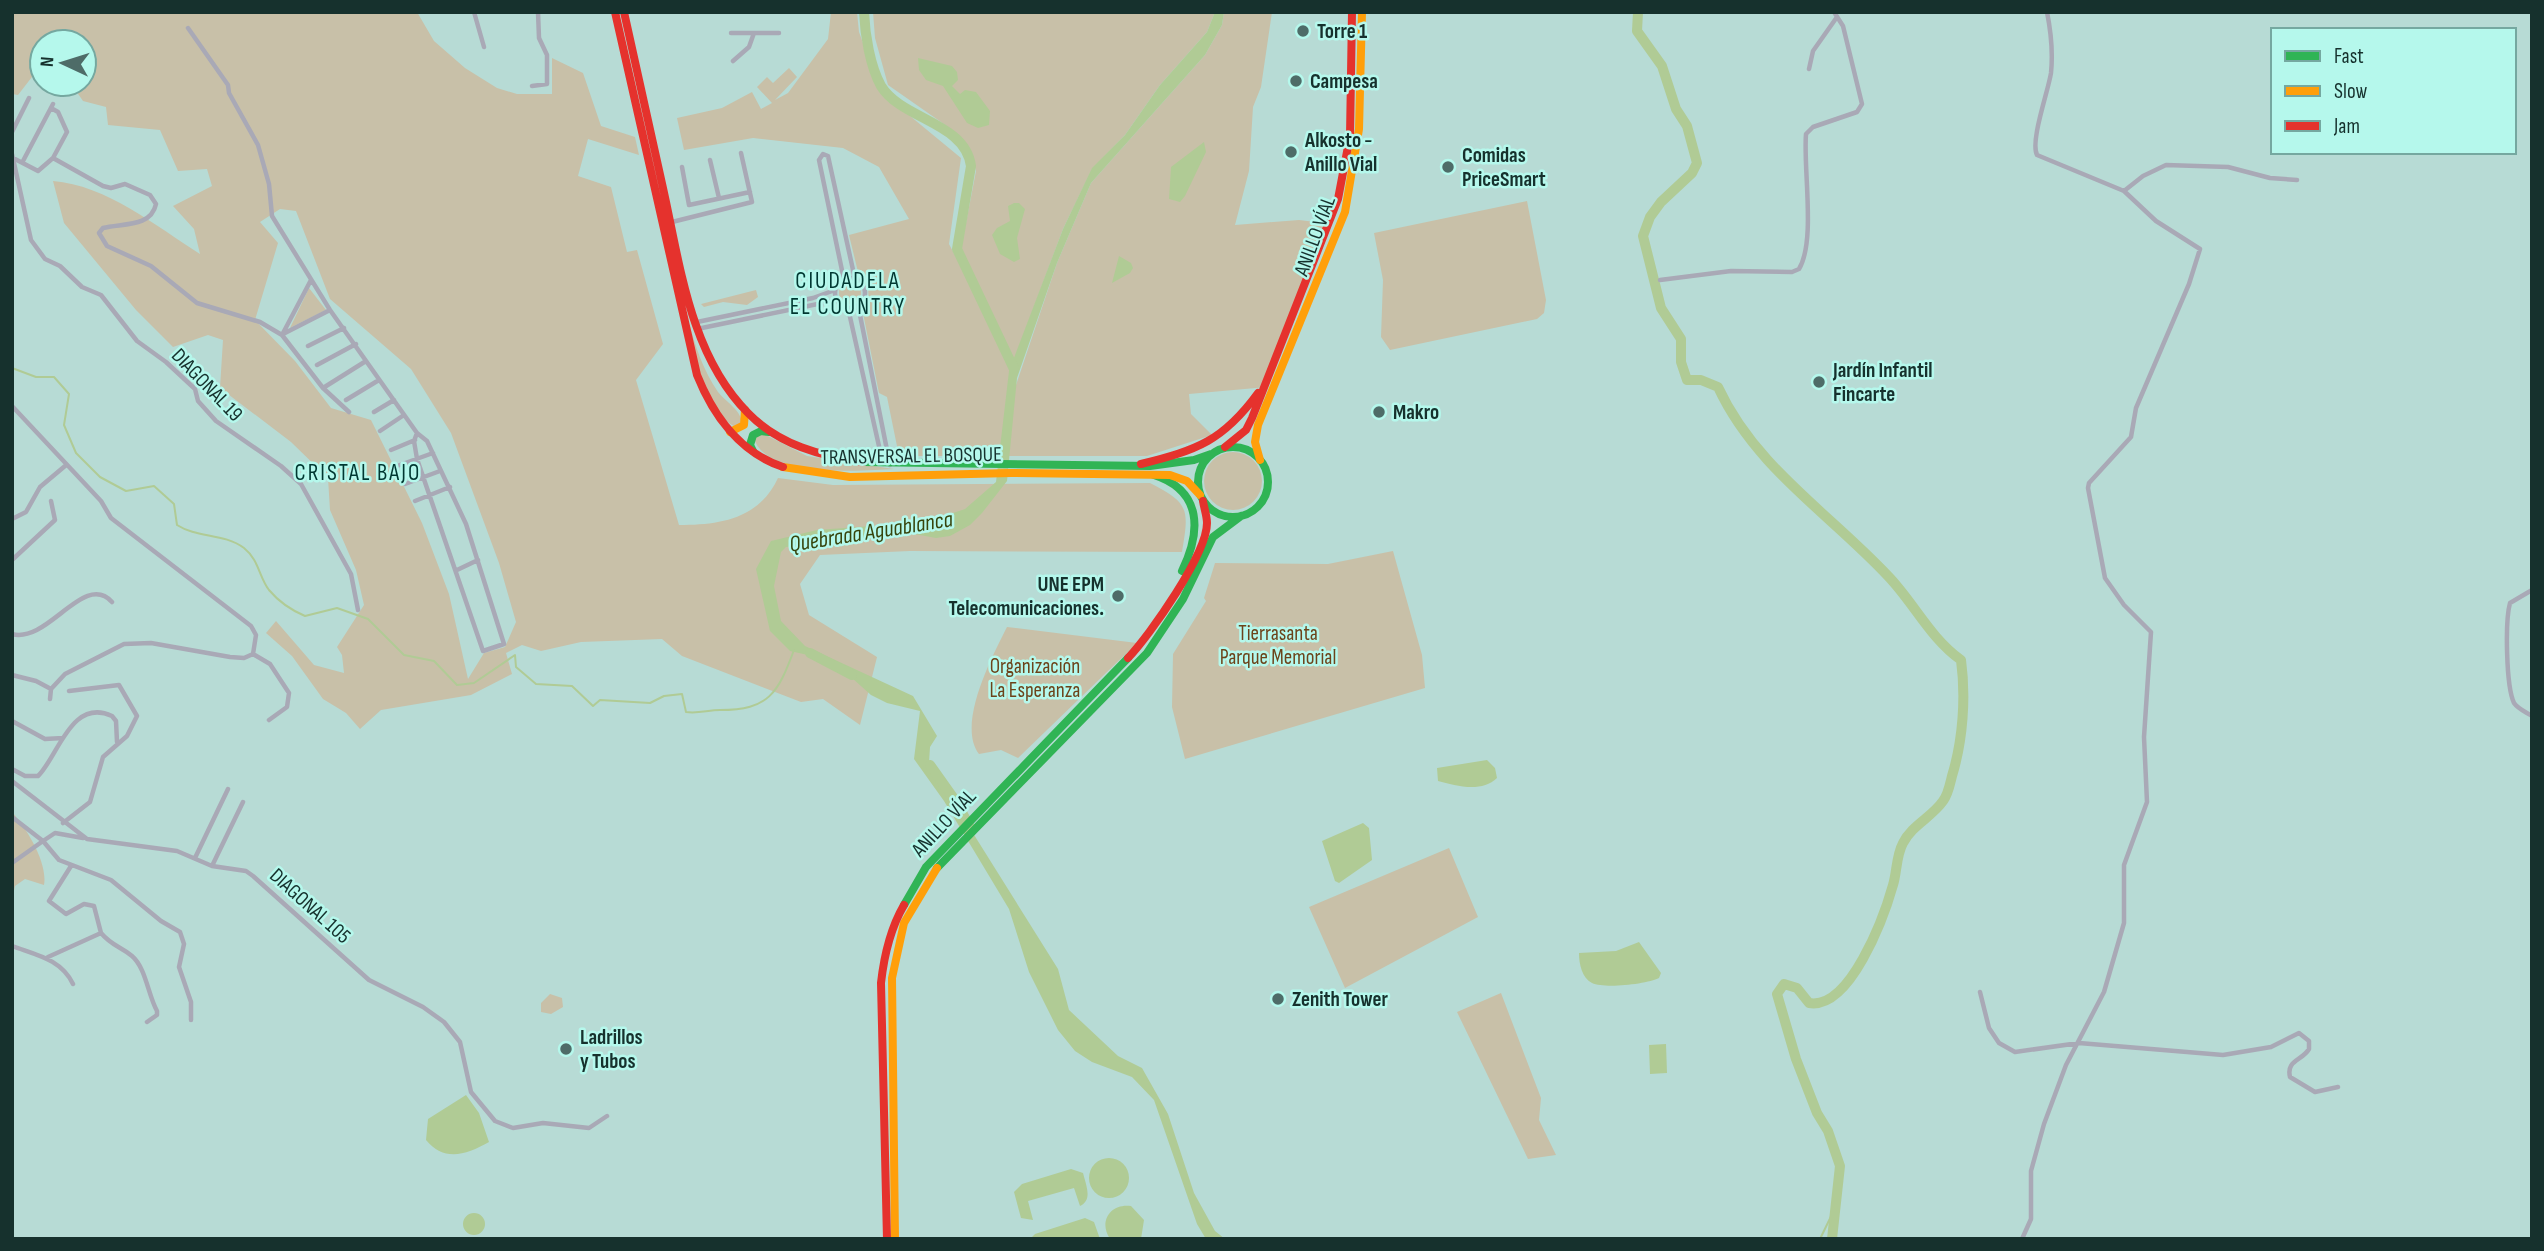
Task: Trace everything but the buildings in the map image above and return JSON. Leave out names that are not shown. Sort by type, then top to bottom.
[{"type":"main road","name":"TRANSVERSAL EL BOSQUE","points":[[615,12],[697,375],[710,407],[730,432],[756,454],[791,471],[824,477],[990,473],[1154,475],[1183,479],[1202,498]]},
{"type":"main road","name":"TRANSVERSAL EL BOSQUE","points":[[624,12],[695,326],[716,375],[744,410],[769,432],[822,456],[887,466],[990,463],[1182,464],[1210,454]]},
{"type":"main road","name":"ANILLO VÍAL","points":[[1225,447],[1249,425],[1338,200],[1350,136],[1352,12]]},
{"type":"main road","name":"ANILLO VÍAL","points":[[1260,460],[1255,442],[1258,425],[1336,235],[1348,198],[1359,129],[1362,12]]},
{"type":"main road","points":[[1140,464],[1182,456],[1214,442],[1240,418],[1272,371]]},
{"type":"main road","points":[[730,432],[744,425],[744,410]]},
{"type":"main road","points":[[756,454],[750,445],[753,435],[762,430],[769,432]]},
{"type":"main road","points":[[1225,447],[1246,449],[1260,460],[1267,473],[1266,493],[1258,506],[1241,516],[1220,515],[1202,498],[1199,473],[1210,454],[1225,447]]},
{"type":"main road","points":[[1154,475],[1178,488],[1193,512],[1194,541],[1179,586]]},
{"type":"main road","name":"ANILLO VÍAL","points":[[895,1239],[894,961],[913,902],[972,817],[1135,654],[1179,586],[1205,533],[1207,515],[1202,498]]},
{"type":"main road","name":"ANILLO VÍAL","points":[[887,1239],[882,970],[891,930],[901,905],[926,867],[977,826],[1147,653],[1184,600],[1213,537],[1224,526],[1241,516]]},
{"type":"street","points":[[474,12],[484,47]]},
{"type":"street","points":[[532,86],[547,84],[547,55],[539,38],[538,12]]},
{"type":"street","points":[[2022,1239],[2031,1219],[2031,1171],[2044,1124],[2066,1065],[2104,992],[2119,945],[2126,903],[2124,865],[2147,802],[2144,737],[2150,629],[2124,605],[2105,578],[2088,488],[2089,483],[2131,437],[2136,408],[2189,284],[2200,249],[2156,221],[2124,191],[2041,158],[2034,149],[2051,72],[2052,35],[2047,12]]},
{"type":"street","points":[[1660,280],[1731,271],[1792,272],[1799,269],[1805,257],[1807,237],[1806,134],[1813,127],[1857,112],[1862,104],[1843,26],[1836,15],[1813,51],[1809,69]]},
{"type":"street","points":[[188,28],[228,85],[229,93],[252,132],[269,184],[272,216],[330,310],[433,453],[450,487],[478,560],[504,644],[483,651],[417,459],[414,441],[417,433]]},
{"type":"street","points":[[731,33],[779,33]]},
{"type":"street","points":[[733,61],[749,47],[754,33]]},
{"type":"street","points":[[12,132],[29,98]]},
{"type":"street","points":[[14,157],[40,170],[53,158],[67,132],[58,112],[52,106],[23,161]]},
{"type":"street","points":[[670,222],[752,202],[741,153]]},
{"type":"street","points":[[844,280],[819,160],[823,154],[828,156],[855,279],[864,290],[864,297],[858,305],[848,308]]},
{"type":"street","name":"DIAGONAL 19","points":[[14,157],[31,240],[45,259],[60,266],[82,288],[101,295],[136,340],[166,362],[195,389],[198,401],[216,421],[290,473],[301,484],[351,574],[358,610]]},
{"type":"street","points":[[53,158],[103,186],[111,188],[125,184],[150,195],[155,201],[154,212],[146,220],[103,228],[99,233],[102,242],[151,266],[197,303],[260,322],[282,335],[323,388],[349,412]]},
{"type":"street","points":[[710,160],[719,198]]},
{"type":"street","points":[[2124,191],[2143,176],[2166,164],[2228,167],[2270,178],[2298,180]]},
{"type":"street","points":[[681,167],[689,205],[750,192]]},
{"type":"street","points":[[695,326],[813,298],[835,290],[844,280],[855,279]]},
{"type":"street","points":[[282,335],[311,280]]},
{"type":"street","points":[[835,290],[837,300],[848,308],[887,466]]},
{"type":"street","points":[[695,326],[837,300]]},
{"type":"street","points":[[858,305],[887,466]]},
{"type":"street","points":[[282,335],[330,310]]},
{"type":"street","points":[[308,346],[344,328]]},
{"type":"street","points":[[317,365],[356,344]]},
{"type":"street","points":[[323,388],[366,361]]},
{"type":"street","points":[[346,400],[379,380]]},
{"type":"street","points":[[374,412],[394,400]]},
{"type":"street","points":[[12,406],[65,466],[101,501],[111,518],[251,626],[256,635],[253,654]]},
{"type":"street","points":[[380,431],[404,415]]},
{"type":"street","points":[[391,450],[422,437]]},
{"type":"street","points":[[397,466],[433,453]]},
{"type":"street","points":[[12,519],[26,512],[40,486],[65,466]]},
{"type":"street","points":[[405,484],[440,471]]},
{"type":"street","points":[[415,501],[450,487]]},
{"type":"street","points":[[12,560],[55,520],[51,501]]},
{"type":"street","points":[[457,570],[478,560]]},
{"type":"street","points":[[2532,590],[2511,603],[2506,650],[2513,699],[2518,708],[2532,716]]},
{"type":"street","points":[[12,634],[30,635],[89,594],[104,596],[112,602]]},
{"type":"street","points":[[50,699],[51,689],[65,674],[124,644],[151,643],[230,657],[244,658],[253,654]]},
{"type":"street","points":[[253,654],[270,664],[289,693],[287,707],[269,720]]},
{"type":"street","points":[[12,675],[36,681],[51,689]]},
{"type":"street","points":[[63,822],[90,802],[103,757],[127,736],[137,717],[121,687],[69,691]]},
{"type":"street","points":[[12,769],[25,776],[38,776],[75,721],[89,715],[109,713],[116,721],[117,742]]},
{"type":"street","points":[[12,721],[46,739],[63,738]]},
{"type":"street","name":"DIAGONAL 105","points":[[12,781],[87,839],[177,851],[212,866],[246,871],[369,980],[424,1007],[444,1022],[460,1042],[471,1092],[495,1121],[503,1126],[522,1128],[543,1123],[589,1128],[607,1116]]},
{"type":"street","points":[[195,858],[228,789]]},
{"type":"street","points":[[212,866],[243,802]]},
{"type":"street","points":[[12,817],[43,841],[59,860],[111,880],[160,921],[180,932],[184,944],[178,967],[191,1002],[191,1020]]},
{"type":"street","points":[[12,863],[55,833],[87,839]]},
{"type":"street","points":[[71,866],[49,901],[66,914],[84,904],[94,906],[101,933],[112,946],[131,955],[139,965],[157,1012],[157,1015],[147,1022]]},
{"type":"street","points":[[48,957],[101,933]]},
{"type":"street","points":[[12,946],[48,957],[68,974],[73,984]]},
{"type":"street","points":[[1980,992],[1987,1024],[2006,1049],[2025,1053],[2079,1043],[2223,1055],[2271,1047],[2298,1033],[2309,1041],[2309,1049],[2291,1063],[2290,1077],[2315,1092],[2338,1087]]},
{"type":"green space","points":[[12,12],[417,12],[434,41],[465,68],[497,88],[517,94],[552,94],[552,58],[583,73],[601,126],[635,137],[639,155],[588,139],[578,176],[611,187],[627,252],[637,250],[663,344],[636,380],[679,525],[709,523],[737,517],[760,503],[778,478],[833,485],[1150,483],[1173,496],[1184,509],[1186,526],[1182,552],[910,551],[820,555],[800,584],[809,615],[877,657],[860,725],[823,699],[801,702],[682,656],[662,639],[581,642],[541,651],[522,645],[506,653],[512,674],[471,695],[381,710],[360,729],[346,713],[323,699],[292,656],[266,633],[276,621],[314,665],[344,673],[342,655],[337,647],[364,605],[356,570],[330,510],[328,478],[291,442],[220,388],[223,340],[208,335],[173,347],[136,310],[64,223],[53,181],[73,184],[111,198],[200,254],[194,229],[173,206],[212,186],[207,169],[178,171],[160,130],[108,125],[106,107],[83,101],[81,98],[98,98],[98,28],[28,28],[28,82],[18,95],[12,94]],"holes":[[[280,209],[296,211],[330,299],[411,369],[451,433],[499,563],[516,622],[505,647],[484,653],[468,679],[449,594],[422,523],[371,420],[331,408],[295,361],[255,320],[278,243],[260,222]]]},
{"type":"green space","points":[[831,12],[857,12],[859,32],[881,92],[961,158],[949,244],[996,333],[961,249],[976,171],[971,151],[951,129],[888,85],[875,38],[873,12],[1215,12],[1207,32],[1160,85],[1125,135],[1092,169],[1063,229],[1013,363],[1009,359],[1016,385],[1057,263],[1091,183],[1205,55],[1222,25],[1224,12],[1272,12],[1261,87],[1253,107],[1249,171],[1235,225],[1299,220],[1332,224],[1267,387],[1189,394],[1191,414],[1212,435],[1147,456],[899,456],[887,397],[879,393],[862,308],[869,302],[868,287],[859,276],[849,235],[909,219],[879,167],[843,148],[753,138],[684,150],[677,118],[722,108],[752,92],[761,109],[772,103],[757,87],[767,77],[773,83],[789,68],[797,77],[775,100],[788,93],[828,39]]},
{"type":"green space","points":[[1527,201],[1546,300],[1544,313],[1537,319],[1390,350],[1381,337],[1383,280],[1374,233]]},
{"type":"green space","points":[[850,282],[858,285],[861,293],[858,301],[850,304],[842,301],[839,293],[842,285]]},
{"type":"green space","points":[[309,288],[326,310],[290,328]]},
{"type":"green space","points":[[756,290],[758,297],[747,305],[723,302],[704,307],[701,304]]},
{"type":"green space","points":[[689,323],[708,375],[718,392],[741,418],[742,423],[735,427],[714,407],[707,395]]},
{"type":"green space","points":[[762,433],[807,456],[894,469],[839,471],[795,466],[776,460],[762,451],[754,438]]},
{"type":"green space","points":[[1227,452],[1239,452],[1254,460],[1262,475],[1262,487],[1254,502],[1239,510],[1227,510],[1212,502],[1204,487],[1204,475],[1212,460]]},
{"type":"green space","name":"Tierrasanta Parque Memorial","points":[[1393,551],[1422,655],[1425,688],[1185,759],[1172,707],[1173,654],[1206,601],[1204,598],[1215,563],[1328,564]]},
{"type":"green space","name":"Organización La Esperanza","points":[[1007,627],[1137,643],[1018,758],[1001,750],[979,754],[973,741],[974,708],[979,690]]},
{"type":"green space","points":[[12,812],[24,827],[40,857],[44,885],[25,879],[15,886],[12,900]]},
{"type":"green space","points":[[1449,848],[1478,917],[1345,988],[1309,907]]},
{"type":"green space","points":[[1501,993],[1541,1098],[1539,1120],[1556,1155],[1528,1159],[1457,1012]]},
{"type":"green space","points":[[550,994],[562,998],[563,1007],[551,1014],[541,1012],[541,1003]]},
{"type":"shaded area","points":[[1215,12],[1224,12],[1222,25],[1205,55],[1091,183],[1057,263],[1017,378],[1007,481],[970,525],[950,536],[936,538],[882,528],[829,543],[786,547],[781,552],[774,586],[781,621],[805,646],[913,696],[937,736],[930,747],[929,763],[1058,969],[1069,1010],[1118,1056],[1142,1068],[1168,1114],[1194,1193],[1215,1231],[1225,1239],[1206,1239],[1197,1224],[1154,1100],[1132,1077],[1092,1062],[1075,1051],[1058,1030],[1029,972],[1009,909],[944,801],[914,759],[920,711],[887,703],[871,695],[843,670],[821,658],[790,651],[770,631],[756,569],[771,541],[817,530],[926,522],[965,509],[996,482],[1009,371],[1063,229],[1092,168],[1125,135],[1160,85],[1207,32]]},
{"type":"shaded area","points":[[918,58],[952,66],[957,72],[958,80],[952,86],[960,94],[965,90],[976,92],[990,111],[989,125],[978,128],[967,123],[943,86],[926,80],[919,70]]},
{"type":"shaded area","points":[[1204,142],[1206,152],[1185,196],[1180,202],[1169,199],[1171,167]]},
{"type":"shaded area","points":[[1019,203],[1025,209],[1017,238],[1020,259],[1014,262],[1000,254],[992,235],[997,228],[1010,221],[1008,206]]},
{"type":"shaded area","points":[[1119,256],[1131,263],[1133,268],[1130,273],[1112,283]]},
{"type":"shaded area","points":[[1487,760],[1495,768],[1497,778],[1484,786],[1469,787],[1438,781],[1437,768]]},
{"type":"shaded area","points":[[1363,823],[1369,828],[1372,860],[1339,883],[1335,881],[1322,841]]},
{"type":"shaded area","points":[[1639,942],[1661,973],[1659,978],[1636,984],[1606,986],[1592,983],[1583,974],[1579,953],[1616,951]]},
{"type":"shaded area","points":[[1666,1044],[1667,1073],[1650,1074],[1649,1045]]},
{"type":"shaded area","points":[[466,1095],[479,1113],[489,1142],[464,1153],[448,1154],[440,1151],[426,1140],[428,1119]]},
{"type":"shaded area","points":[[1109,1158],[1123,1164],[1129,1178],[1123,1192],[1109,1198],[1095,1192],[1089,1178],[1095,1164]]},
{"type":"shaded area","points":[[1071,1169],[1083,1173],[1087,1192],[1084,1203],[1080,1206],[1074,1188],[1028,1201],[1033,1220],[1021,1218],[1014,1192],[1022,1184]]},
{"type":"shaded area","points":[[1131,1206],[1144,1220],[1141,1239],[1110,1239],[1105,1226],[1108,1215],[1118,1207]]},
{"type":"shaded area","points":[[470,1213],[478,1213],[485,1220],[485,1228],[478,1235],[470,1235],[463,1228],[463,1220]]},
{"type":"shaded area","points":[[1085,1218],[1094,1222],[1100,1239],[1030,1239],[1035,1234]]},
{"type":"waterway","points":[[864,12],[869,50],[881,86],[903,107],[945,130],[966,151],[971,166],[957,249],[1014,369]]},
{"type":"waterway","points":[[1638,12],[1637,31],[1662,66],[1676,109],[1687,126],[1697,163],[1692,173],[1661,202],[1650,217],[1643,236],[1661,308],[1681,339],[1681,362],[1687,380],[1701,380],[1718,387],[1734,416],[1772,465],[1888,576],[1931,631],[1961,660],[1962,718],[1959,748],[1949,789],[1945,799],[1903,843],[1882,918],[1863,959],[1838,992],[1824,1001],[1809,1003],[1797,988],[1784,984],[1777,994],[1796,1059],[1817,1113],[1828,1131],[1840,1166],[1832,1239]]},
{"type":"waterway","points":[[12,368],[36,377],[54,377],[69,394],[64,425],[76,453],[100,477],[126,491],[154,486],[174,504],[177,525],[193,532],[228,540],[244,548],[253,558],[269,590],[290,608],[305,616],[337,608],[368,619],[404,655],[434,661],[457,685],[474,683],[515,655],[516,667],[536,684],[572,686],[593,706],[600,700],[650,703],[664,696],[682,694],[686,712],[737,709],[750,707],[769,696],[783,678],[794,650]]},
{"type":"waterway","name":"Quebrada Aguablanca","points":[[835,538],[911,529]]},
{"type":"waterway","name":"Quebrada Aguablanca","points":[[810,653],[852,675]]},
{"type":"waterway","name":"Quebrada Aguablanca","points":[[930,765],[957,803],[971,829]]},
{"type":"waterway","points":[[1820,1239],[1837,1204]]},
{"type":"traffic: fast","points":[[753,451],[750,445],[753,435],[761,431],[769,432]]},
{"type":"traffic: fast","points":[[1240,447],[1253,453],[1262,462],[1266,468],[1268,482],[1266,496],[1258,507],[1247,515],[1226,517],[1208,507],[1200,496],[1198,475],[1208,457],[1219,449],[1240,447]]},
{"type":"traffic: fast","points":[[863,462],[1150,466],[1194,460],[1211,454]]},
{"type":"traffic: fast","points":[[1154,475],[1182,491],[1194,514],[1193,542],[1182,571]]},
{"type":"traffic: fast","points":[[937,868],[1147,653],[1183,599],[1213,537],[1241,516]]},
{"type":"traffic: fast","points":[[904,905],[926,867],[1128,658]]},
{"type":"traffic: slow","points":[[1260,460],[1255,442],[1258,425],[1345,212],[1359,129],[1362,12]]},
{"type":"traffic: slow","points":[[730,432],[744,425],[745,410]]},
{"type":"traffic: slow","points":[[783,467],[850,477],[1011,473],[1170,475],[1187,481],[1200,495]]},
{"type":"traffic: slow","points":[[895,1239],[892,978],[904,923],[937,868]]},
{"type":"traffic: jam","points":[[615,12],[697,375],[711,404],[730,431],[754,452],[783,467]]},
{"type":"traffic: jam","points":[[624,12],[682,277],[700,336],[713,364],[728,390],[748,413],[773,433],[816,452],[863,462]]},
{"type":"traffic: jam","points":[[1225,447],[1246,430],[1252,418],[1338,199],[1350,136],[1352,12]]},
{"type":"traffic: jam","points":[[1141,464],[1178,454],[1207,441],[1233,422],[1258,393]]},
{"type":"traffic: jam","points":[[1128,658],[1176,594],[1198,554],[1207,523],[1203,501]]},
{"type":"traffic: jam","points":[[887,1239],[881,983],[888,943],[904,905]]},
{"type":"place","name":"Torre 1","points":[[1303,31]]},
{"type":"place","name":"Campesa","points":[[1296,81]]},
{"type":"place","name":"Alkosto - Anillo Vial","points":[[1291,152]]},
{"type":"place","name":"Comidas PriceSmart","points":[[1448,167]]},
{"type":"place","name":"Jardín Infantil Fincarte","points":[[1819,382]]},
{"type":"place","name":"Makro","points":[[1379,412]]},
{"type":"place","name":"UNE EPM Telecomunicaciones.","points":[[1118,596]]},
{"type":"place","name":"Zenith Tower","points":[[1278,999]]},
{"type":"place","name":"Ladrillos y Tubos","points":[[566,1049]]},
{"type":"district","name":"CIUDADELA EL COUNTRY","points":[[848,294]]},
{"type":"district","name":"CRISTAL BAJO","points":[[358,473]]}]
